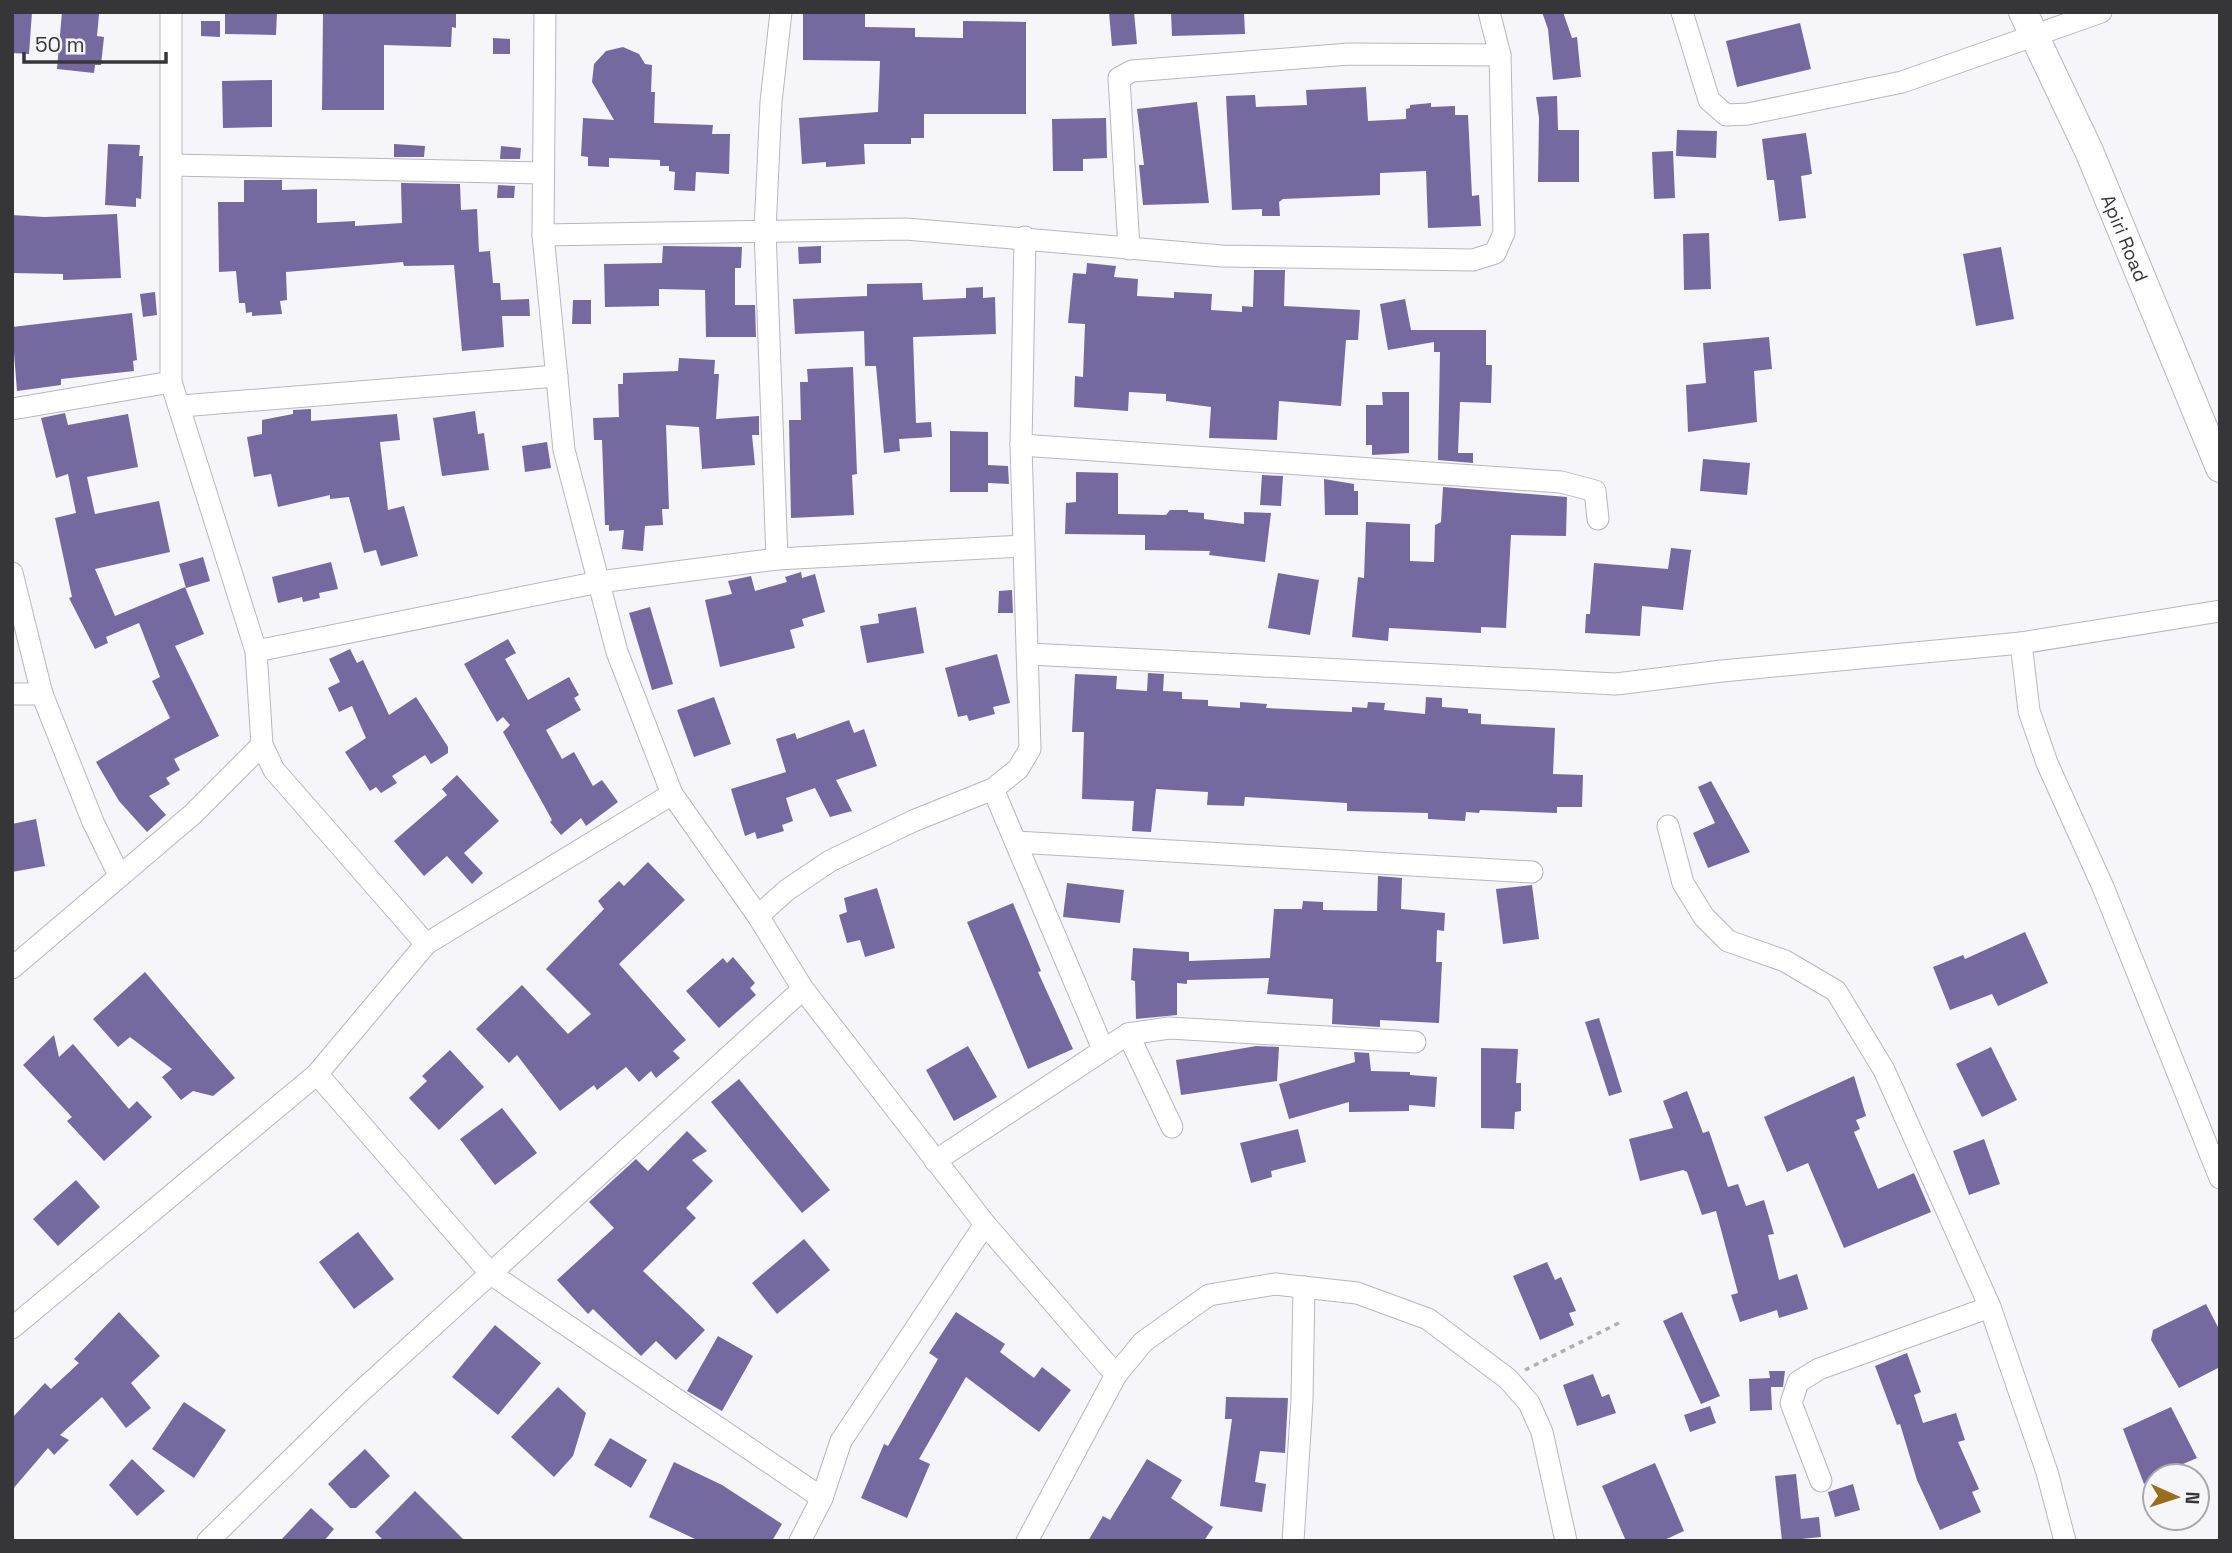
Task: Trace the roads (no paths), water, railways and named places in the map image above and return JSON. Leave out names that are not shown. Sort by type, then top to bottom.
[{"type":"street","points":[[171,12],[171,382],[181,406],[256,651],[262,745],[274,770],[426,944]]},
{"type":"street","points":[[545,12],[543,235],[564,450],[617,652],[672,794],[758,916],[803,989],[985,1224],[1115,1375]]},
{"type":"street","points":[[777,559],[765,230],[771,102],[781,12]]},
{"type":"street","points":[[543,235],[906,229],[1025,237],[1222,256],[1473,260],[1494,253],[1504,233],[1500,55],[1489,12]]},
{"type":"street","points":[[1682,12],[1709,100],[1726,115],[1748,114],[1902,82],[2035,38],[2101,12]]},
{"type":"street","name":"Apiri Road","points":[[2023,12],[2089,151],[2220,468]]},
{"type":"street","points":[[1129,248],[1119,78],[1132,71],[1349,54],[1500,55]]},
{"type":"street","points":[[172,165],[543,173]]},
{"type":"street","points":[[758,916],[787,890],[830,861],[913,821],[993,789],[1018,769],[1030,749],[1030,654],[1023,546],[1021,445],[1025,237]]},
{"type":"street","points":[[181,406],[556,376]]},
{"type":"street","points":[[12,409],[171,382]]},
{"type":"street","points":[[1021,445],[1561,482],[1595,491],[1598,519]]},
{"type":"street","points":[[256,651],[599,582],[777,559],[1023,546]]},
{"type":"street","points":[[12,573],[42,694],[93,822],[119,875]]},
{"type":"street","points":[[1030,654],[1616,684],[1722,671],[2021,643],[2220,611]]},
{"type":"street","points":[[2021,643],[2029,711],[2046,763],[2103,887],[2220,1178]]},
{"type":"street","points":[[12,694],[42,694]]},
{"type":"street","points":[[12,968],[192,814],[262,745]]},
{"type":"street","points":[[993,789],[1103,1049]]},
{"type":"street","points":[[12,1328],[317,1074],[426,944],[672,794]]},
{"type":"street","points":[[1668,826],[1682,883],[1704,917],[1728,942],[1785,961],[1836,991],[1884,1070],[1990,1307],[2047,1472],[2065,1541]]},
{"type":"street","points":[[1016,842],[1532,872]]},
{"type":"street","points":[[208,1541],[356,1396],[803,989]]},
{"type":"street","points":[[935,1161],[1128,1034],[1169,1028],[1415,1042]]},
{"type":"street","points":[[1128,1034],[1172,1127]]},
{"type":"street","points":[[317,1074],[491,1274],[821,1498]]},
{"type":"street","points":[[800,1541],[821,1498],[841,1441],[985,1224]]},
{"type":"street","points":[[1027,1541],[1115,1375],[1143,1342],[1209,1295],[1275,1283],[1356,1293],[1428,1319],[1508,1379],[1529,1403],[1542,1432],[1566,1541]]},
{"type":"street","points":[[1293,1541],[1304,1287]]},
{"type":"street","points":[[1821,1481],[1791,1403],[1798,1382],[1819,1368],[1990,1307]]}]
